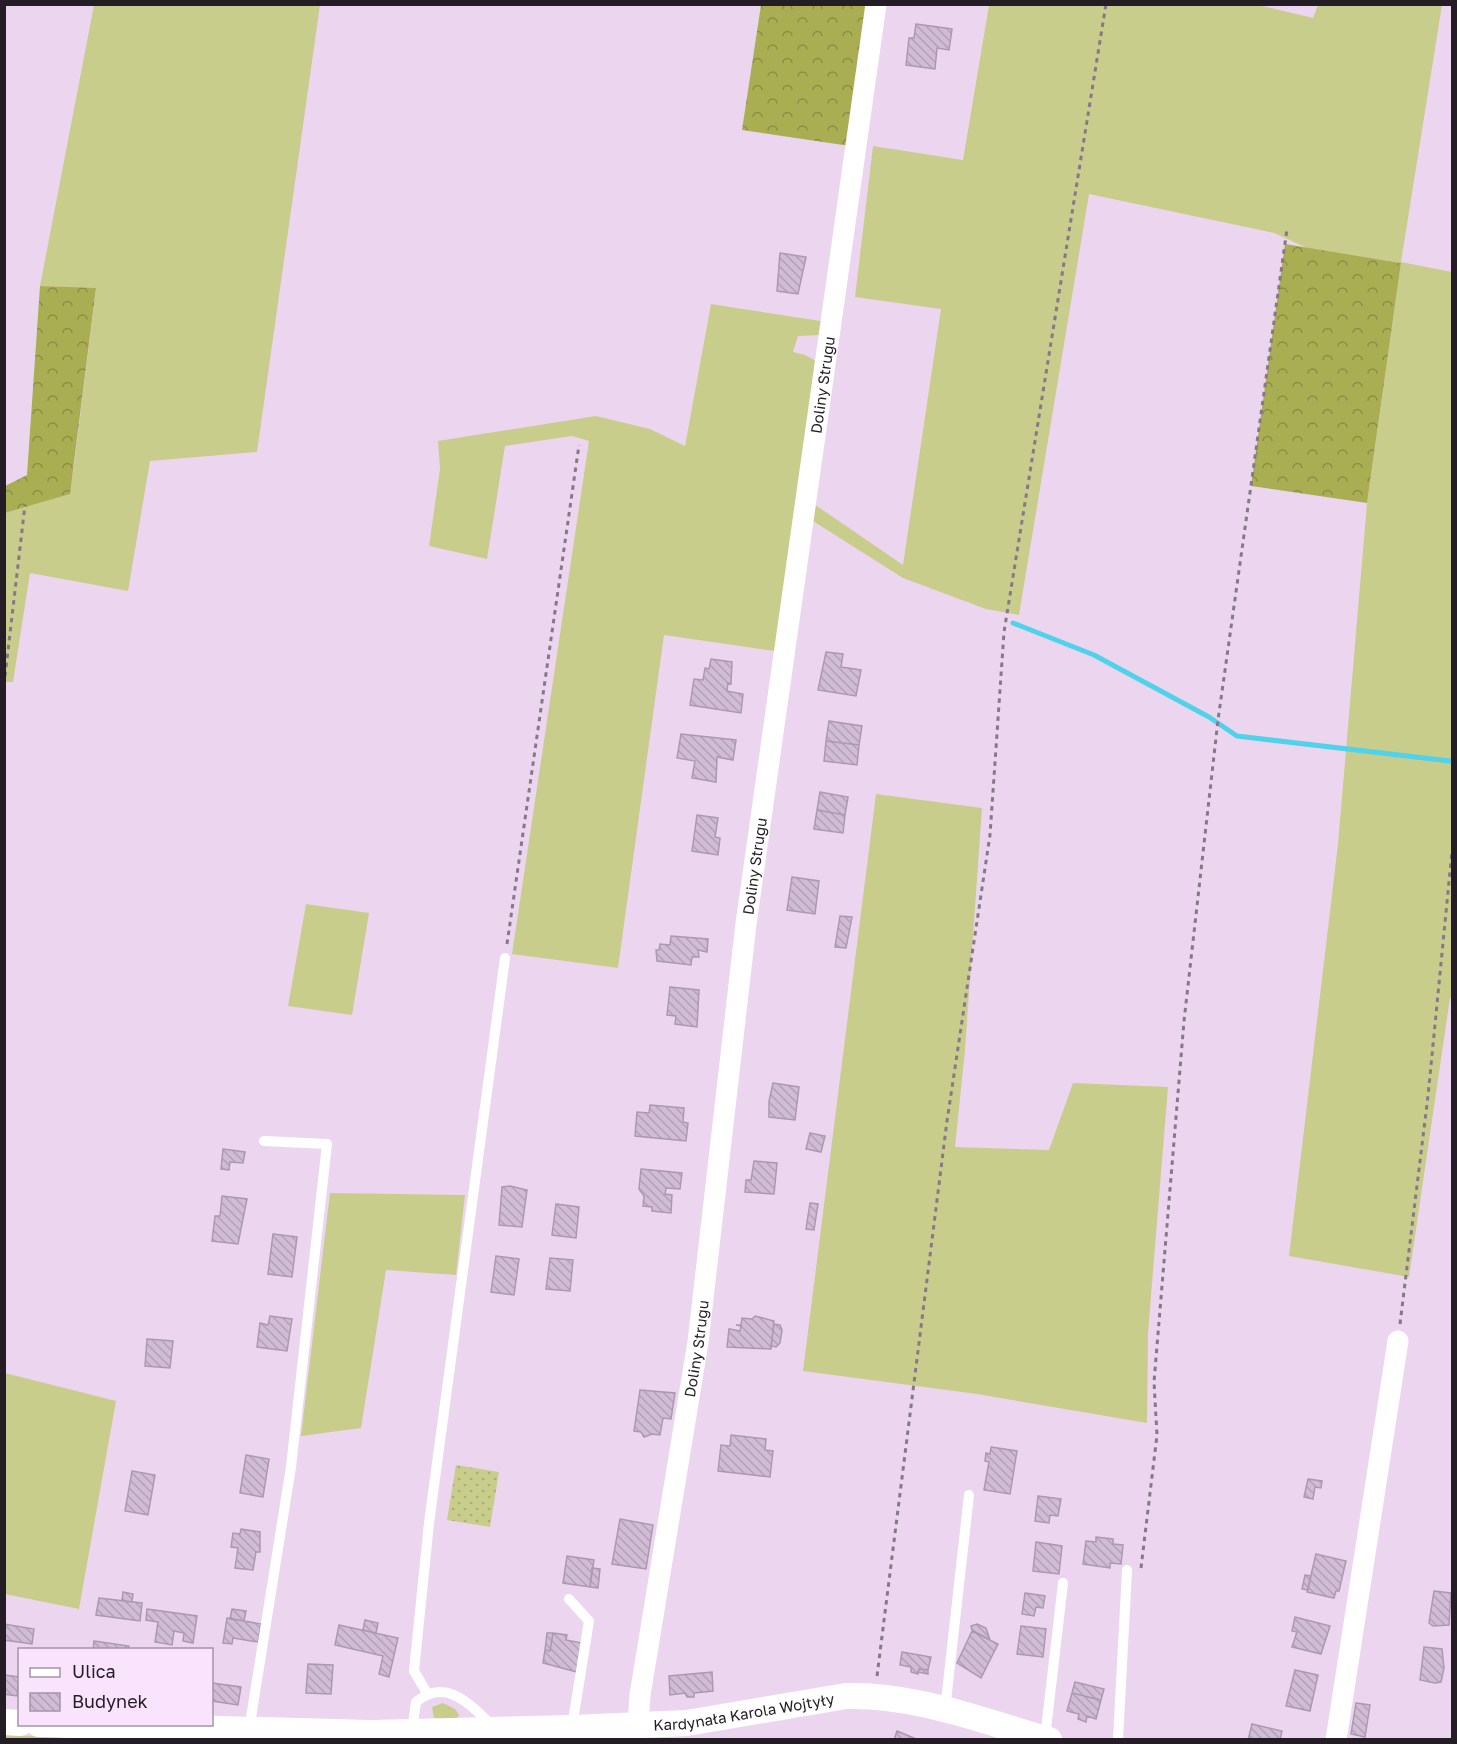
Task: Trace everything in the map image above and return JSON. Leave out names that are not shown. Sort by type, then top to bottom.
[{"type":"street","name":"Doliny Strugu","points":[[624,1731],[640,1695],[698,1342],[746,924],[876,4]]},
{"type":"street","points":[[1336,1740],[1398,1341]]},
{"type":"street","name":"Kardynała Karola Wojtyły","points":[[55,1726],[185,1734],[249,1730],[412,1731],[572,1728],[624,1731],[687,1723],[846,1696],[875,1696],[945,1710],[1047,1739]]},
{"type":"lane","points":[[427,1693],[414,1671],[428,1534],[505,958]]},
{"type":"lane","points":[[249,1730],[291,1467],[327,1144],[264,1141]]},
{"type":"lane","points":[[945,1710],[969,1495]]},
{"type":"lane","points":[[1118,1740],[1127,1570]]},
{"type":"lane","points":[[1047,1739],[1063,1583]]},
{"type":"lane","points":[[569,1599],[589,1621],[572,1728]]},
{"type":"lane","points":[[412,1731],[416,1702],[427,1693],[436,1691],[451,1694],[469,1704],[496,1729]]},
{"type":"path","points":[[875,1696],[947,1121],[990,835],[1004,632],[1106,4]]},
{"type":"path","points":[[1140,1580],[1157,1435],[1154,1382],[1184,1021],[1218,720],[1287,229]]},
{"type":"path","points":[[505,958],[579,445]]},
{"type":"path","points":[[4,685],[26,505]]},
{"type":"path","points":[[1398,1341],[1428,1096],[1452,851]]},
{"type":"green space","points":[[1254,4],[1313,18],[1318,5],[1442,5],[1401,262],[1452,272],[1452,998],[1450,998],[1409,1277],[1289,1256],[1338,844],[1367,503],[1401,263],[1307,248],[1274,233],[1089,194],[1019,615],[986,609],[903,578],[813,521],[814,504],[903,565],[941,309],[855,297],[873,146],[963,160],[989,5]]},
{"type":"green space","points":[[94,5],[320,5],[257,452],[150,461],[128,591],[30,573],[13,682],[5,682],[5,513],[69,494],[74,466],[96,289],[40,286]]},
{"type":"green space","points":[[761,5],[868,5],[850,146],[742,130]]},
{"type":"green space","points":[[1285,244],[1401,263],[1367,503],[1251,486]]},
{"type":"green space","points":[[40,286],[96,288],[70,494],[5,513],[5,486],[27,475]]},
{"type":"green space","points":[[711,304],[827,322],[820,335],[798,336],[793,352],[816,361],[781,652],[664,635],[618,968],[512,954],[589,441],[572,436],[505,446],[487,559],[429,546],[440,469],[438,441],[596,416],[650,429],[685,446]]},
{"type":"green space","points":[[876,794],[982,808],[965,1050],[955,1147],[1049,1150],[1073,1083],[1168,1087],[1148,1333],[1147,1423],[977,1394],[803,1371]]},
{"type":"green space","points":[[306,904],[369,913],[352,1015],[288,1006]]},
{"type":"green space","points":[[330,1193],[465,1195],[456,1275],[386,1270],[361,1428],[301,1436]]},
{"type":"green space","points":[[5,1373],[116,1401],[79,1609],[5,1594]]},
{"type":"green space","points":[[456,1465],[499,1472],[490,1527],[447,1520]]},
{"type":"green space","points":[[443,1703],[455,1709],[459,1715],[456,1720],[434,1718],[432,1707]]},
{"type":"green space","points":[[5,1735],[62,1737],[61,1740],[5,1740]]},
{"type":"building","points":[[916,24],[952,29],[949,50],[937,48],[935,69],[906,65],[909,38],[914,38]]},
{"type":"building","points":[[780,253],[806,257],[798,294],[777,291]]},
{"type":"building","points":[[826,652],[843,654],[841,667],[861,670],[856,696],[818,690]]},
{"type":"building","points":[[711,659],[732,662],[731,684],[728,683],[727,691],[743,694],[741,713],[690,705],[694,679],[703,680],[705,668],[709,669]]},
{"type":"building","points":[[829,721],[862,726],[859,745],[826,741]]},
{"type":"building","points":[[681,734],[736,740],[733,760],[717,757],[716,782],[692,778],[695,761],[677,758]]},
{"type":"building","points":[[826,741],[859,745],[857,765],[824,761]]},
{"type":"building","points":[[820,792],[848,797],[845,815],[817,810]]},
{"type":"building","points":[[817,810],[845,815],[843,833],[814,829]]},
{"type":"building","points":[[697,815],[718,818],[715,837],[720,838],[718,855],[692,851]]},
{"type":"building","points":[[792,877],[819,881],[815,914],[787,910]]},
{"type":"building","points":[[840,916],[852,917],[846,948],[835,947]]},
{"type":"building","points":[[671,936],[708,939],[707,952],[698,950],[699,957],[692,957],[691,965],[657,961],[656,950],[659,950],[660,944],[670,945]]},
{"type":"building","points":[[670,987],[699,990],[697,1027],[675,1024],[676,1016],[667,1015]]},
{"type":"building","points":[[773,1083],[799,1087],[795,1120],[769,1117],[769,1101]]},
{"type":"building","points":[[650,1105],[684,1108],[683,1122],[688,1123],[686,1141],[635,1136],[637,1112],[649,1113]]},
{"type":"building","points":[[810,1133],[825,1136],[821,1152],[806,1149]]},
{"type":"building","points":[[223,1149],[245,1152],[243,1163],[230,1162],[229,1170],[221,1169]]},
{"type":"building","points":[[754,1161],[777,1163],[774,1194],[745,1192],[746,1180],[751,1180]]},
{"type":"building","points":[[641,1169],[682,1173],[680,1189],[666,1188],[665,1194],[672,1195],[671,1213],[652,1211],[652,1207],[643,1206],[644,1196],[639,1189]]},
{"type":"building","points":[[510,1186],[527,1190],[522,1227],[499,1225],[502,1187]]},
{"type":"building","points":[[222,1196],[247,1199],[238,1244],[212,1241],[215,1216],[220,1216]]},
{"type":"building","points":[[810,1203],[818,1204],[814,1230],[806,1229]]},
{"type":"building","points":[[556,1204],[579,1207],[576,1238],[552,1235]]},
{"type":"building","points":[[273,1234],[297,1237],[292,1277],[268,1274]]},
{"type":"building","points":[[496,1256],[519,1259],[514,1295],[491,1292]]},
{"type":"building","points":[[550,1258],[573,1260],[570,1291],[546,1289]]},
{"type":"building","points":[[270,1316],[292,1319],[287,1351],[257,1347],[260,1323],[268,1325]]},
{"type":"building","points":[[755,1316],[774,1321],[771,1349],[727,1347],[729,1329],[740,1331],[741,1326],[736,1325],[741,1325],[742,1318],[752,1319]]},
{"type":"building","points":[[774,1324],[780,1325],[782,1330],[780,1343],[776,1347],[771,1346]]},
{"type":"building","points":[[147,1339],[173,1341],[170,1368],[145,1366]]},
{"type":"building","points":[[640,1390],[675,1393],[671,1419],[663,1418],[660,1435],[652,1434],[644,1437],[641,1432],[634,1431]]},
{"type":"building","points":[[731,1435],[766,1439],[765,1450],[773,1451],[770,1477],[718,1471],[721,1445],[730,1446]]},
{"type":"building","points":[[991,1447],[1017,1451],[1010,1494],[984,1490],[989,1462],[985,1461],[986,1453],[990,1454]]},
{"type":"building","points":[[246,1455],[269,1459],[263,1497],[240,1493]]},
{"type":"building","points":[[132,1471],[155,1475],[148,1515],[125,1511]]},
{"type":"building","points":[[1308,1479],[1322,1481],[1321,1488],[1315,1487],[1313,1499],[1304,1497]]},
{"type":"building","points":[[1038,1496],[1061,1499],[1058,1516],[1050,1515],[1049,1523],[1035,1521]]},
{"type":"building","points":[[620,1519],[653,1525],[646,1569],[612,1564]]},
{"type":"building","points":[[241,1529],[260,1532],[260,1552],[256,1552],[253,1570],[235,1568],[238,1548],[231,1547],[233,1533],[240,1534]]},
{"type":"building","points":[[1096,1537],[1113,1539],[1113,1544],[1123,1545],[1121,1564],[1110,1563],[1110,1568],[1083,1564],[1086,1541],[1096,1542]]},
{"type":"building","points":[[1036,1542],[1062,1546],[1059,1574],[1033,1571]]},
{"type":"building","points":[[1316,1554],[1346,1561],[1339,1591],[1336,1591],[1334,1598],[1307,1592]]},
{"type":"building","points":[[567,1556],[594,1560],[590,1587],[563,1583]]},
{"type":"building","points":[[592,1568],[600,1569],[598,1588],[590,1587]]},
{"type":"building","points":[[1305,1575],[1311,1576],[1308,1590],[1302,1589]]},
{"type":"building","points":[[1434,1591],[1451,1593],[1449,1625],[1433,1626],[1429,1623]]},
{"type":"building","points":[[123,1592],[133,1594],[132,1602],[122,1601]]},
{"type":"building","points":[[1025,1593],[1045,1596],[1043,1608],[1036,1607],[1034,1616],[1022,1614]]},
{"type":"building","points":[[99,1598],[142,1603],[140,1621],[96,1615]]},
{"type":"building","points":[[147,1609],[197,1616],[193,1643],[183,1641],[184,1633],[174,1631],[172,1645],[155,1642],[158,1622],[146,1620]]},
{"type":"building","points":[[232,1609],[246,1611],[244,1621],[230,1619]]},
{"type":"building","points":[[1295,1617],[1330,1626],[1321,1654],[1292,1647],[1297,1632],[1292,1631]]},
{"type":"building","points":[[227,1618],[261,1624],[258,1642],[233,1638],[232,1644],[223,1643]]},
{"type":"building","points":[[365,1620],[378,1623],[376,1633],[363,1630]]},
{"type":"building","points":[[4,1624],[34,1629],[32,1644],[4,1640]]},
{"type":"building","points":[[977,1624],[986,1628],[990,1640],[972,1630],[971,1626]]},
{"type":"building","points":[[339,1625],[398,1638],[389,1677],[379,1674],[383,1656],[335,1645]]},
{"type":"building","points":[[1021,1626],[1046,1629],[1043,1657],[1017,1654]]},
{"type":"building","points":[[972,1631],[998,1644],[981,1678],[957,1663]]},
{"type":"building","points":[[547,1633],[553,1633],[550,1651],[545,1650]]},
{"type":"building","points":[[553,1633],[567,1635],[566,1640],[582,1643],[577,1672],[543,1663],[545,1650],[550,1651]]},
{"type":"building","points":[[94,1641],[129,1646],[128,1648],[93,1648]]},
{"type":"building","points":[[1424,1647],[1442,1649],[1444,1668],[1441,1682],[1420,1680]]},
{"type":"building","points":[[902,1652],[931,1657],[928,1670],[919,1669],[918,1674],[911,1672],[911,1667],[900,1665]]},
{"type":"building","points":[[308,1664],[333,1665],[331,1694],[306,1693]]},
{"type":"building","points":[[919,1669],[928,1670],[928,1674],[918,1672]]},
{"type":"building","points":[[1295,1670],[1318,1675],[1310,1711],[1286,1706]]},
{"type":"building","points":[[712,1672],[713,1691],[694,1693],[694,1697],[687,1697],[685,1693],[670,1695],[669,1676]]},
{"type":"building","points":[[4,1675],[18,1677],[17,1696],[4,1694]]},
{"type":"building","points":[[1075,1682],[1104,1689],[1101,1700],[1072,1693]]},
{"type":"building","points":[[213,1683],[241,1687],[238,1705],[213,1701]]},
{"type":"building","points":[[1072,1693],[1101,1700],[1096,1719],[1087,1716],[1086,1722],[1078,1719],[1079,1714],[1067,1711]]},
{"type":"building","points":[[1356,1703],[1370,1705],[1365,1737],[1351,1734]]},
{"type":"building","points":[[1252,1724],[1282,1731],[1280,1740],[1248,1740]]},
{"type":"building","points":[[897,1731],[914,1738],[914,1740],[894,1740]]},
{"type":"waterway","points":[[1013,623],[1094,655],[1209,717],[1237,736],[1450,761]]}]
